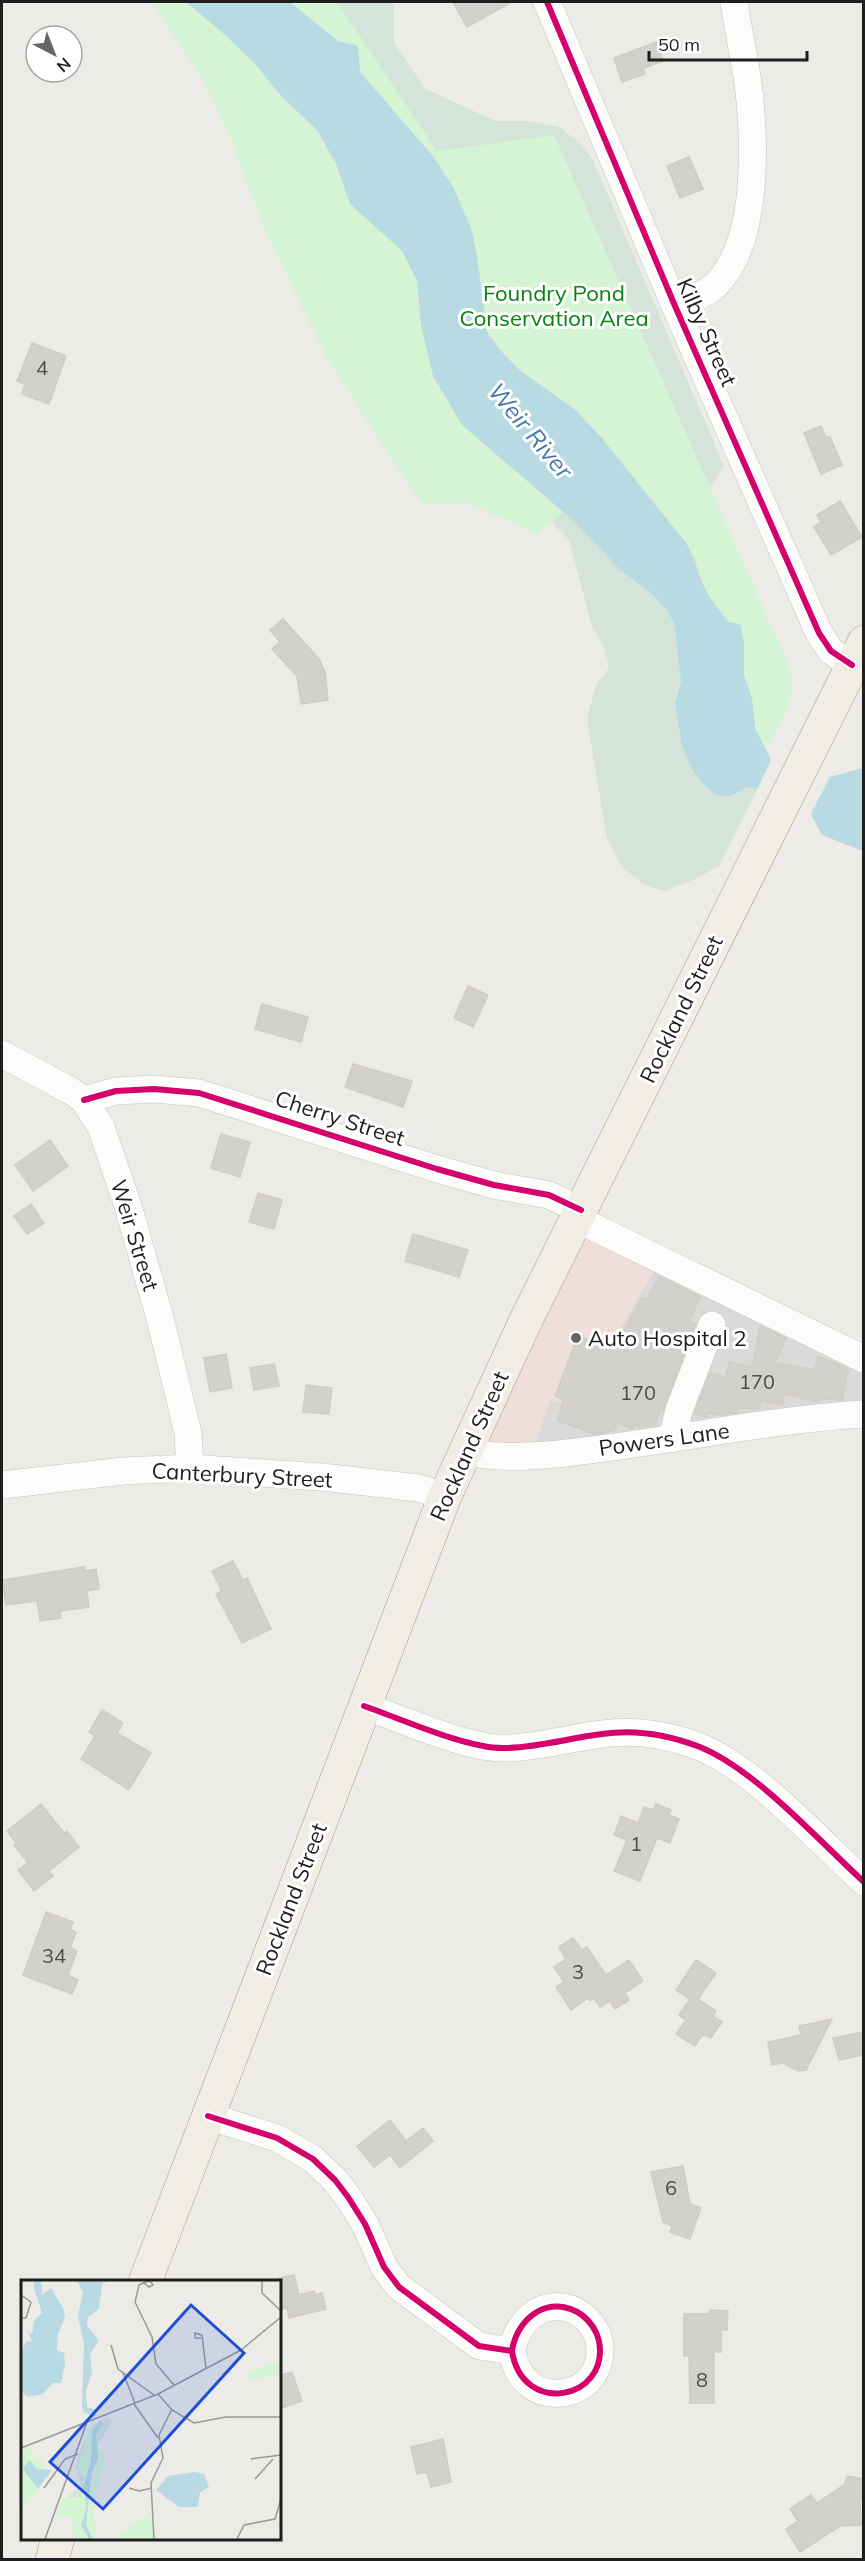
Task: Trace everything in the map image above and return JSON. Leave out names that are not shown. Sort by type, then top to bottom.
[{"type":"main road","name":"Rockland Street","points":[[147,2280],[364,1706],[465,1450],[579,1214],[858,653]]},
{"type":"main road","points":[[52,2559],[57,2540]]},
{"type":"street","name":"Kilby Street","points":[[548,2],[675,306],[819,633],[831,651],[858,653]]},
{"type":"street","points":[[675,306],[704,293],[719,280],[733,258],[744,227],[752,148],[748,83],[734,2]]},
{"type":"street","name":"Weir Street","points":[[2,1054],[59,1083],[84,1100],[100,1127],[145,1266],[188,1433],[190,1468]]},
{"type":"street","name":"Cherry Street","points":[[84,1100],[116,1091],[154,1089],[199,1093],[437,1169],[494,1185],[549,1196],[579,1214],[864,1359]]},
{"type":"street","points":[[672,1439],[679,1410],[712,1325]]},
{"type":"street","name":"Powers Lane","points":[[465,1450],[482,1455],[555,1455],[767,1424],[864,1414]]},
{"type":"street","name":"Canterbury Street","points":[[2,1485],[113,1472],[190,1468],[365,1482],[418,1488],[445,1496]]},
{"type":"street","points":[[364,1706],[461,1740],[500,1748],[519,1748],[621,1732],[655,1734],[686,1742],[717,1755],[744,1773],[864,1882]]},
{"type":"street","points":[[208,2116],[277,2138],[313,2159],[336,2180],[348,2197],[365,2224],[384,2267],[399,2287],[479,2346],[512,2351]]},
{"type":"shaded area","name":"Auto Hospital 2","points":[[586,1232],[657,1265],[610,1347],[599,1376],[565,1404],[550,1400],[534,1447],[487,1445]]},
{"type":"shaded area","points":[[657,1265],[863,1367],[863,1407],[534,1447],[550,1400],[599,1376],[610,1347]]},
{"type":"green space","name":"Foundry Pond Conservation Area","points":[[152,2],[186,2],[256,65],[281,96],[317,130],[336,164],[350,204],[402,251],[417,281],[421,325],[462,424],[563,512],[537,534],[469,504],[421,503],[329,363],[266,233],[227,130],[205,83]]},
{"type":"green space","points":[[186,2],[574,521],[619,569],[651,593],[667,611],[674,623],[681,683],[675,704],[731,795],[747,787],[758,788],[719,866],[693,880],[664,891],[644,885],[621,866],[607,838],[587,718],[596,685],[609,668],[604,646],[592,627],[569,540],[521,491]]},
{"type":"green space","name":"Foundry Pond Conservation Area","points":[[290,2],[394,2],[394,44],[426,89],[495,121],[530,121],[559,127],[579,142],[593,160],[724,466],[704,496],[775,713],[765,749],[338,41]]},
{"type":"green space","name":"Foundry Pond Conservation Area","points":[[290,2],[337,2],[437,151],[554,135],[789,666],[790,700],[783,719],[765,749],[755,728],[752,698],[744,675],[744,642],[705,590],[697,562],[686,543],[574,408],[521,371],[502,352],[487,331],[471,228],[453,187],[360,72],[358,46],[338,41]]},
{"type":"water","name":"Weir River","points":[[186,2],[290,2],[338,41],[358,46],[360,72],[433,156],[453,187],[471,228],[487,332],[502,352],[521,371],[574,409],[601,437],[686,543],[702,583],[718,610],[728,622],[740,624],[744,642],[744,675],[752,698],[755,728],[771,760],[758,788],[747,787],[731,796],[717,795],[705,786],[691,768],[682,745],[675,704],[681,682],[674,623],[667,611],[651,593],[619,569],[574,521],[462,425],[433,376],[421,325],[417,281],[402,251],[350,204],[336,164],[317,130],[281,96],[256,65]]},
{"type":"water","points":[[863,768],[864,850],[860,850],[822,835],[811,814],[830,777]]},
{"type":"building","points":[[453,2],[512,2],[467,27]]},
{"type":"building","points":[[657,42],[663,61],[643,68],[645,74],[622,82],[614,58]]},
{"type":"building","points":[[689,157],[703,189],[680,198],[667,166]]},
{"type":"building","points":[[32,343],[66,356],[49,404],[22,394],[25,384],[17,381]]},
{"type":"building","points":[[821,426],[826,438],[830,437],[842,465],[821,474],[804,433]]},
{"type":"building","points":[[840,501],[862,537],[831,555],[814,527],[821,522],[817,515]]},
{"type":"building","points":[[283,619],[319,659],[325,672],[328,700],[301,704],[297,676],[272,649],[280,642],[270,630]]},
{"type":"building","points":[[468,986],[488,995],[473,1027],[454,1018]]},
{"type":"building","points":[[262,1004],[308,1017],[301,1042],[255,1029]]},
{"type":"building","points":[[353,1064],[412,1081],[403,1107],[345,1087]]},
{"type":"building","points":[[221,1134],[250,1142],[240,1177],[211,1168]]},
{"type":"building","points":[[50,1140],[68,1166],[33,1191],[15,1165]]},
{"type":"building","points":[[258,1193],[282,1200],[274,1229],[249,1222]]},
{"type":"building","points":[[31,1204],[44,1223],[27,1234],[14,1216]]},
{"type":"building","points":[[413,1234],[468,1250],[459,1277],[405,1261]]},
{"type":"building","points":[[659,1277],[700,1297],[689,1321],[695,1324],[663,1411],[661,1410],[654,1425],[640,1427],[634,1425],[632,1429],[617,1422],[614,1431],[595,1434],[558,1421],[563,1399],[555,1396],[578,1336],[613,1349],[642,1297],[647,1300]]},
{"type":"building","points":[[760,1326],[786,1338],[775,1363],[815,1370],[818,1356],[848,1369],[842,1400],[822,1399],[818,1402],[784,1394],[782,1405],[761,1401],[759,1409],[737,1408],[737,1413],[720,1415],[707,1413],[706,1417],[694,1414],[710,1373],[726,1377],[729,1362],[753,1367]]},
{"type":"building","points":[[226,1354],[232,1388],[210,1392],[204,1358]]},
{"type":"building","points":[[274,1364],[279,1386],[254,1390],[250,1368]]},
{"type":"building","points":[[306,1385],[332,1388],[329,1414],[303,1412]]},
{"type":"building","points":[[233,1561],[243,1580],[247,1578],[271,1629],[242,1643],[216,1594],[222,1591],[212,1571]]},
{"type":"building","points":[[84,1567],[84,1571],[96,1569],[99,1589],[87,1591],[89,1607],[60,1611],[61,1618],[40,1621],[37,1601],[6,1605],[2,1580]]},
{"type":"building","points":[[102,1710],[123,1723],[117,1733],[151,1753],[129,1790],[81,1759],[95,1736],[89,1732]]},
{"type":"building","points":[[41,1804],[64,1833],[67,1831],[79,1847],[49,1871],[53,1876],[34,1891],[18,1870],[28,1863],[14,1845],[16,1843],[7,1831]]},
{"type":"building","points":[[656,1804],[671,1810],[669,1815],[679,1819],[670,1843],[657,1838],[640,1881],[614,1871],[627,1840],[614,1835],[621,1816],[638,1823],[644,1807],[653,1810]]},
{"type":"building","points":[[46,1912],[73,1922],[70,1929],[76,1932],[70,1948],[77,1951],[68,1975],[78,1980],[72,1994],[23,1975]]},
{"type":"building","points":[[573,1938],[582,1950],[587,1947],[606,1975],[629,1960],[643,1981],[625,1993],[629,2000],[615,2009],[610,2001],[600,2007],[594,1998],[590,2001],[588,1998],[571,2010],[556,1987],[564,1982],[554,1967],[566,1959],[559,1947]]},
{"type":"building","points":[[696,1960],[716,1973],[698,1999],[716,2011],[713,2016],[722,2022],[711,2038],[703,2034],[695,2046],[676,2034],[686,2020],[679,2015],[690,1999],[676,1990]]},
{"type":"building","points":[[832,2019],[806,2070],[798,2071],[783,2063],[772,2065],[768,2042],[801,2035],[799,2026]]},
{"type":"building","points":[[864,2032],[864,2055],[839,2060],[833,2038]]},
{"type":"building","points":[[390,2120],[406,2141],[423,2128],[433,2141],[400,2168],[390,2155],[374,2167],[357,2146]]},
{"type":"building","points":[[683,2166],[690,2204],[701,2208],[690,2239],[670,2232],[672,2226],[663,2222],[651,2172]]},
{"type":"building","points":[[294,2275],[299,2295],[314,2291],[315,2295],[322,2293],[326,2309],[289,2318],[287,2308],[280,2310],[279,2278]]},
{"type":"building","points":[[710,2310],[728,2311],[727,2330],[721,2330],[721,2352],[714,2352],[714,2403],[690,2403],[689,2356],[684,2356],[684,2314],[709,2314]]},
{"type":"building","points":[[292,2372],[302,2401],[280,2409],[280,2376]]},
{"type":"building","points":[[443,2439],[451,2482],[431,2487],[427,2472],[417,2474],[411,2447]]},
{"type":"building","points":[[847,2476],[864,2479],[864,2500],[860,2500],[861,2525],[840,2526],[800,2552],[786,2529],[798,2521],[790,2509],[811,2495],[817,2503],[845,2484]]},
{"type":"cycle path","points":[[547,2],[675,306],[819,633],[831,651],[852,665]]},
{"type":"cycle path","points":[[84,1100],[116,1091],[154,1089],[199,1093],[437,1169],[494,1185],[549,1195],[581,1210]]},
{"type":"cycle path","points":[[364,1706],[452,1738],[488,1747],[528,1746],[627,1732],[664,1736],[700,1747],[743,1772],[786,1807],[864,1882]]},
{"type":"cycle path","points":[[208,2116],[277,2138],[313,2159],[335,2180],[348,2197],[365,2224],[384,2267],[399,2287],[479,2346],[512,2351],[519,2372],[531,2386],[547,2392],[563,2393],[579,2387],[591,2377],[599,2361],[599,2341],[588,2320],[570,2309],[558,2307],[547,2308],[528,2319],[515,2339],[512,2351]]},
{"type":"place","name":"Auto Hospital 2","points":[[576,1338]]}]
